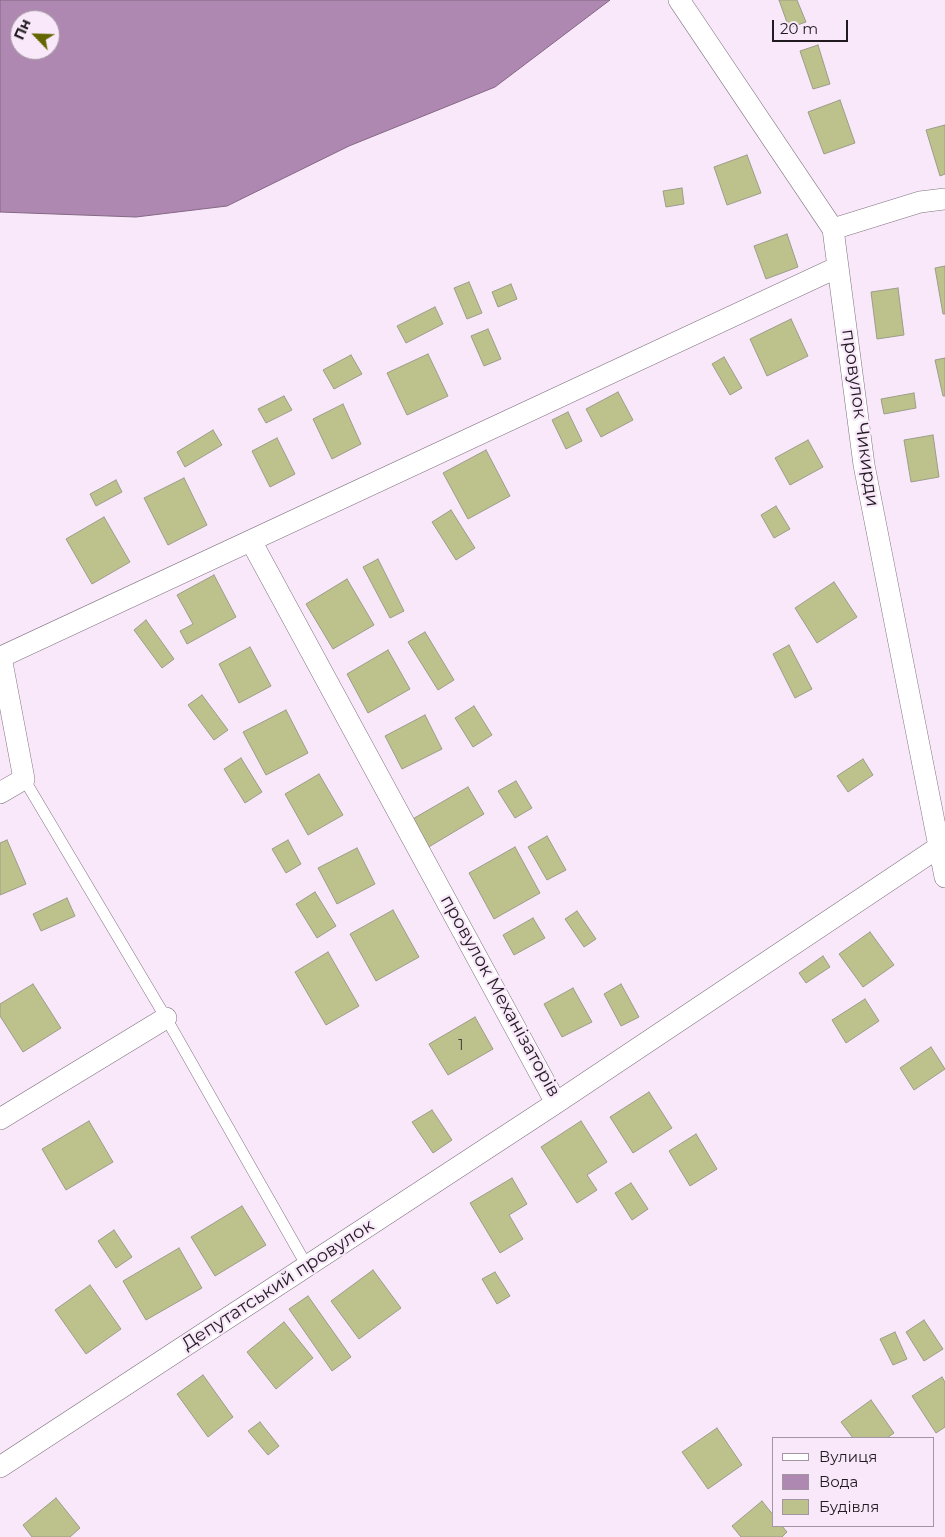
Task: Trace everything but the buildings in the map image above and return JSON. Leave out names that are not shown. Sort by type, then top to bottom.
[{"type":"street","name":"провулок Чикирди","points":[[679,0],[833,229],[864,466],[945,877]]},
{"type":"street","points":[[833,229],[920,202],[945,199]]},
{"type":"street","points":[[0,793],[24,780],[0,656],[838,267]]},
{"type":"street","name":"провулок Механізаторів","points":[[251,541],[556,1103],[939,847]]},
{"type":"street","points":[[0,1119],[166,1018]]},
{"type":"street","name":"Депутатський провулок","points":[[0,1467],[556,1103]]},
{"type":"lane","points":[[24,780],[166,1018],[307,1266]]},
{"type":"water","points":[[0,0],[610,0],[495,87],[349,146],[227,206],[136,217],[0,212]]}]
